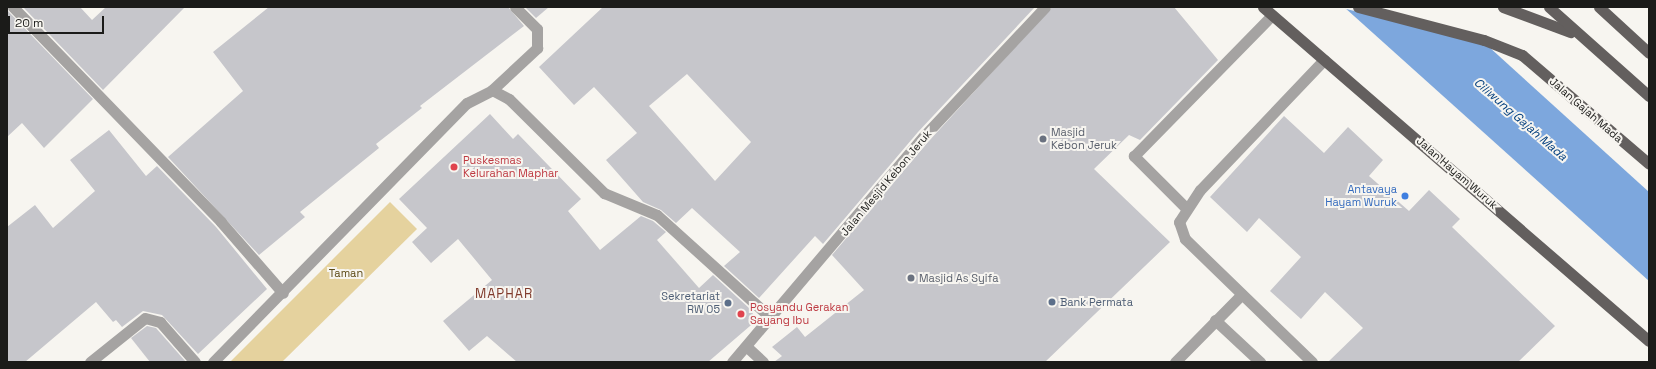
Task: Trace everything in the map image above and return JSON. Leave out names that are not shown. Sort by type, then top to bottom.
[{"type":"main road","name":"Jalan Hayam Wuruk","points":[[1263,7],[1649,341]]},
{"type":"main road","name":"Jalan Gajah Mada","points":[[1358,7],[1484,40],[1522,55],[1649,164]]},
{"type":"main road","points":[[1503,7],[1559,26],[1587,42]]},
{"type":"main road","points":[[1548,7],[1649,96]]},
{"type":"main road","points":[[1599,7],[1649,53]]},
{"type":"street","points":[[13,7],[221,222],[283,293]]},
{"type":"street","points":[[213,362],[283,293],[467,103],[492,90],[537,48],[537,29],[515,7]]},
{"type":"street","name":"Jalan Mesjid Kebon Jeruk","points":[[732,362],[772,319],[923,137],[1045,7]]},
{"type":"street","points":[[1186,208],[1134,156],[1272,15]]},
{"type":"street","points":[[1312,362],[1185,239],[1179,222],[1186,208],[1324,60]]},
{"type":"street","points":[[492,90],[509,100],[604,193],[658,215],[772,319]]},
{"type":"street","points":[[1175,362],[1242,294]]},
{"type":"street","points":[[90,362],[145,318],[160,322],[195,362]]},
{"type":"street","points":[[1215,320],[1260,362]]},
{"type":"street","points":[[747,347],[763,362]]},
{"type":"green space","name":"Taman","points":[[390,202],[417,229],[282,362],[230,362]]},
{"type":"water","name":"Ciliwung Gajah Mada","points":[[1344,7],[1445,7],[1649,192],[1649,281]]},
{"type":"pier","points":[[1448,7],[1486,43],[1342,8]]},
{"type":"building","points":[[23,7],[80,7],[92,20],[106,7],[185,7],[103,90]]},
{"type":"building","points":[[269,7],[508,7],[524,26],[420,106],[422,108],[376,144],[379,148],[300,212],[305,217],[259,255],[168,157],[243,91],[213,52]]},
{"type":"building","points":[[525,7],[549,7],[536,18]]},
{"type":"building","points":[[603,7],[1035,7],[918,132],[823,244],[815,236],[759,298],[724,266],[740,252],[692,208],[676,223],[661,210],[643,202],[606,160],[637,133],[594,87],[574,105],[539,67]],"holes":[[[687,74],[751,142],[715,181],[649,106]]]},
{"type":"building","points":[[1052,7],[1174,7],[1218,60],[1140,140],[1129,135],[1094,169],[1170,242],[1045,362],[774,362],[782,356],[772,347],[797,327],[805,337],[864,290],[832,255],[928,142]]},
{"type":"building","points":[[7,10],[93,99],[44,148],[22,123],[7,137]]},
{"type":"building","points":[[490,114],[513,139],[518,134],[581,199],[568,211],[600,250],[641,216],[653,221],[666,232],[657,240],[699,288],[713,275],[749,308],[757,320],[708,362],[517,362],[487,336],[469,351],[443,321],[492,280],[458,239],[431,263],[412,242],[427,228],[399,199]]},
{"type":"building","points":[[1284,116],[1324,153],[1348,127],[1383,160],[1369,176],[1409,211],[1429,190],[1460,219],[1452,227],[1555,326],[1518,362],[1328,362],[1363,328],[1325,292],[1301,319],[1270,291],[1301,257],[1259,218],[1247,232],[1210,197]]},
{"type":"building","points":[[109,130],[146,176],[157,166],[216,227],[267,289],[198,354],[162,315],[143,311],[122,327],[116,320],[113,322],[96,302],[25,362],[7,362],[7,227],[35,205],[53,228],[95,191],[70,160]]},
{"type":"building","points":[[147,326],[156,328],[186,362],[150,362],[131,338]]},
{"type":"place","name":"Masjid Kebon Jeruk","points":[[1043,139]]},
{"type":"place","name":"Puskesmas Kelurahan Maphar","points":[[454,167]]},
{"type":"place","name":"Antavaya Hayam Wuruk","points":[[1405,196]]},
{"type":"place","name":"Masjid As Syifa","points":[[911,278]]},
{"type":"place","name":"Bank Permata","points":[[1052,302]]},
{"type":"place","name":"Sekretariat RW 05","points":[[728,303]]},
{"type":"place","name":"Posyandu Gerakan Sayang Ibu","points":[[741,314]]},
{"type":"district","name":"MAPHAR","points":[[504,294]]}]
